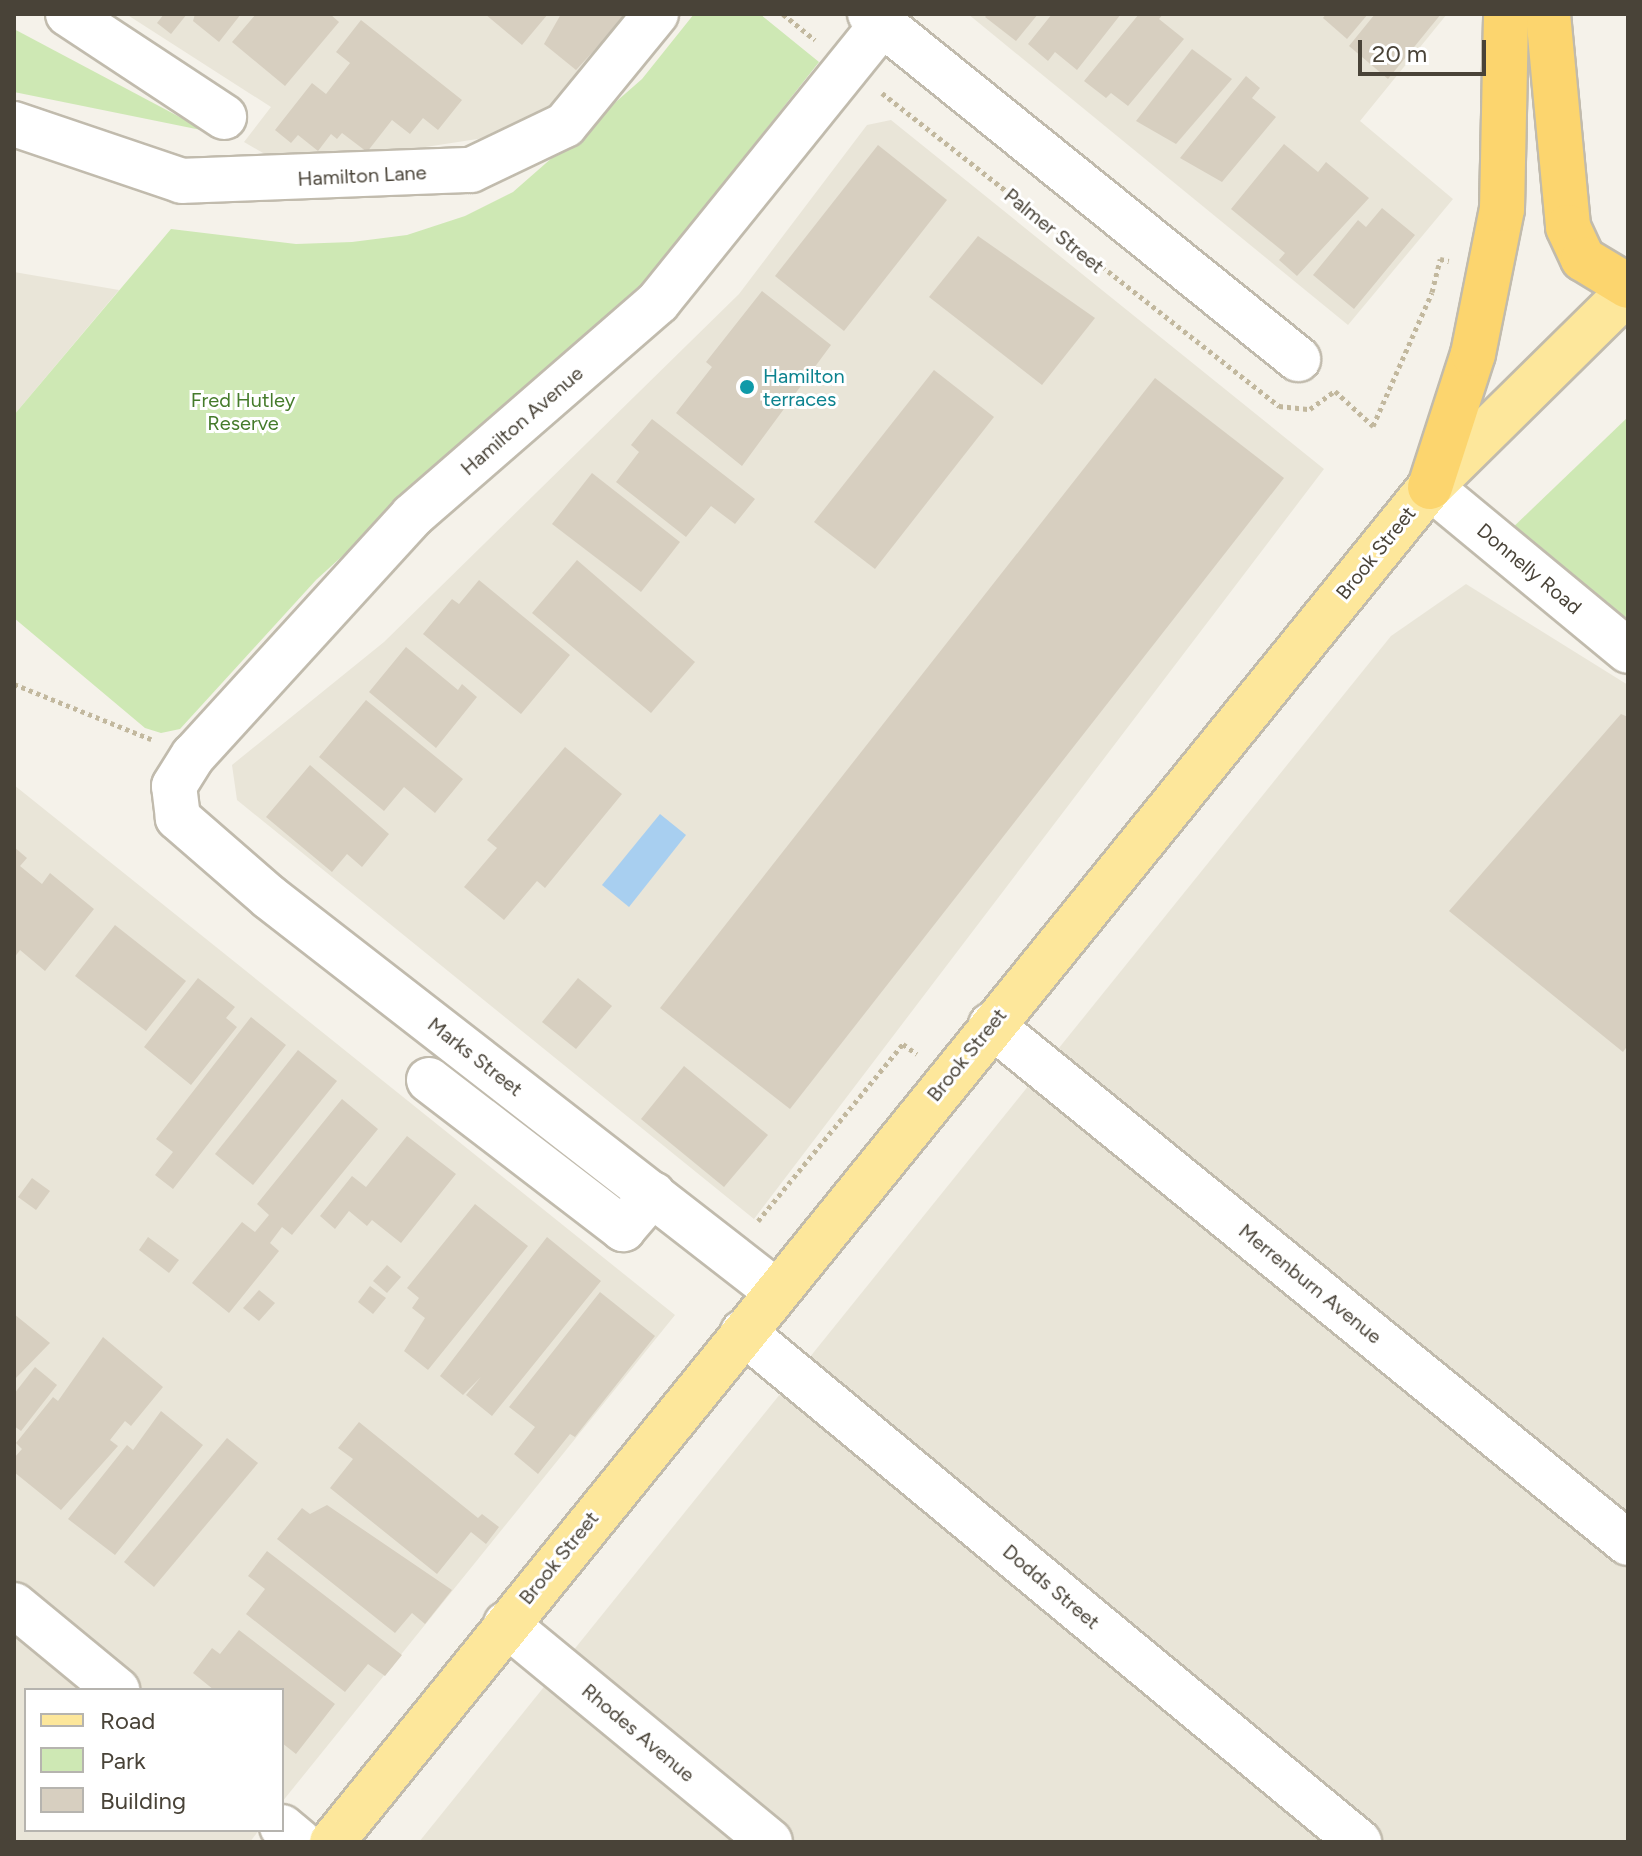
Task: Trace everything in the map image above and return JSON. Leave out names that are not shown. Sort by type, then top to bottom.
[{"type":"highway","points":[[1430,487],[1473,354],[1502,209],[1506,14]]},
{"type":"highway","points":[[1548,14],[1568,227],[1583,259],[1628,286]]},
{"type":"main road","name":"Brook Street","points":[[332,1842],[1430,487],[1628,292]]},
{"type":"street","points":[[68,14],[224,117]]},
{"type":"street","name":"Hamilton Lane","points":[[14,124],[182,181],[471,170],[565,125],[656,14]]},
{"type":"street","points":[[876,19],[1298,359]]},
{"type":"street","name":"Hamilton Avenue","points":[[178,818],[174,786],[193,756],[412,516],[658,302],[848,66],[876,19]]},
{"type":"street","name":"Donnelly Road","points":[[1430,487],[1628,651]]},
{"type":"street","name":"Marks Street","points":[[178,818],[269,897],[777,1292]]},
{"type":"street","name":"Merrenburn Avenue","points":[[991,1025],[1628,1543]]},
{"type":"street","points":[[429,1080],[623,1229],[653,1194]]},
{"type":"street","name":"Dodds Street","points":[[743,1332],[1359,1842]]},
{"type":"street","points":[[14,1605],[115,1688]]},
{"type":"street","name":"Rhodes Avenue","points":[[506,1624],[770,1842]]},
{"type":"street","points":[[284,1829],[300,1842]]},
{"type":"path","name":"Palmer Street","points":[[783,14],[1279,406],[1310,409],[1335,391]]},
{"type":"path","points":[[1298,359],[1373,426],[1432,292],[1440,259]]},
{"type":"path","points":[[14,684],[193,756]]},
{"type":"path","points":[[754,1225],[903,1044],[917,1054]]},
{"type":"shaded area","points":[[126,14],[631,14],[530,131],[289,168],[244,142],[271,107]]},
{"type":"shaded area","points":[[968,14],[1447,14],[1360,121],[1453,199],[1348,325]]},
{"type":"shaded area","points":[[891,120],[1324,469],[754,1219],[237,800],[232,765],[384,642],[739,294],[867,125]]},
{"type":"shaded area","points":[[14,272],[119,290],[14,415]]},
{"type":"shaded area","points":[[1466,584],[1628,685],[1628,1842],[419,1842],[1391,636]]},
{"type":"shaded area","points":[[14,785],[675,1315],[284,1800],[284,1688],[24,1688],[24,1832],[258,1832],[250,1842],[14,1842]]},
{"type":"green space","name":"Fred Hutley Reserve","points":[[694,14],[760,14],[819,62],[650,276],[316,580],[180,729],[161,733],[145,728],[14,618],[14,415],[171,229],[296,244],[352,242],[407,235],[465,216],[513,192],[642,79]]},
{"type":"green space","points":[[14,29],[206,131],[14,92]]},
{"type":"green space","points":[[1628,417],[1628,633],[1507,533]]},
{"type":"water","points":[[660,814],[686,835],[629,907],[602,885]]},
{"type":"building","points":[[164,14],[187,14],[171,34],[157,23]]},
{"type":"building","points":[[195,14],[241,14],[219,42],[193,21]]},
{"type":"building","points":[[256,14],[330,14],[339,22],[285,86],[232,42]]},
{"type":"building","points":[[485,14],[548,14],[522,45]]},
{"type":"building","points":[[561,14],[628,14],[576,70],[544,44]]},
{"type":"building","points":[[988,14],[1038,14],[1016,41],[985,17]]},
{"type":"building","points":[[1052,14],[1121,14],[1077,70],[1055,52],[1048,61],[1028,44]]},
{"type":"building","points":[[1139,14],[1163,14],[1159,19],[1184,39],[1128,106],[1111,93],[1106,98],[1084,81]]},
{"type":"building","points":[[1326,14],[1368,14],[1347,39],[1323,18]]},
{"type":"building","points":[[1375,14],[1441,14],[1388,79],[1349,46]]},
{"type":"building","points":[[361,20],[462,100],[438,130],[423,118],[410,134],[392,120],[367,152],[342,133],[337,139],[331,134],[318,151],[298,135],[291,143],[275,130],[312,83],[326,94],[350,63],[336,52]]},
{"type":"building","points":[[1192,49],[1232,79],[1176,144],[1136,121]]},
{"type":"building","points":[[1246,76],[1260,88],[1252,98],[1276,117],[1222,182],[1180,158]]},
{"type":"building","points":[[1284,144],[1318,172],[1326,162],[1369,198],[1297,276],[1279,260],[1285,253],[1231,209]]},
{"type":"building","points":[[878,145],[947,200],[844,331],[775,276]]},
{"type":"building","points":[[1382,208],[1415,235],[1354,309],[1313,275],[1358,220],[1366,227]]},
{"type":"building","points":[[978,236],[1095,318],[1042,385],[929,297]]},
{"type":"building","name":"Hamilton terraces","points":[[762,291],[831,345],[742,466],[676,413],[712,367],[706,362]]},
{"type":"building","points":[[934,370],[994,417],[875,569],[814,522]]},
{"type":"building","points":[[1155,378],[1284,478],[790,1109],[660,1008]]},
{"type":"building","points":[[652,419],[755,499],[735,524],[711,506],[686,537],[616,482],[639,452],[631,445]]},
{"type":"building","points":[[592,473],[680,542],[641,592],[552,524]]},
{"type":"building","points":[[577,560],[695,662],[651,713],[532,613]]},
{"type":"building","points":[[479,580],[570,655],[521,714],[423,634],[452,599],[459,604]]},
{"type":"building","points":[[406,647],[458,690],[462,684],[477,697],[436,748],[369,692]]},
{"type":"building","points":[[366,700],[463,779],[435,813],[404,787],[384,811],[319,757]]},
{"type":"building","points":[[1621,714],[1628,717],[1628,1045],[1623,1052],[1449,911]]},
{"type":"building","points":[[565,747],[622,794],[545,888],[537,881],[504,920],[464,887],[497,848],[487,840]]},
{"type":"building","points":[[310,765],[389,834],[362,867],[347,854],[332,872],[266,817]]},
{"type":"building","points":[[14,847],[27,858],[20,866],[42,884],[50,873],[94,909],[45,971],[20,950],[14,958]]},
{"type":"building","points":[[115,925],[186,981],[146,1031],[75,976]]},
{"type":"building","points":[[198,978],[235,1007],[226,1018],[237,1027],[191,1085],[144,1047]]},
{"type":"building","points":[[578,978],[612,1006],[576,1049],[542,1022]]},
{"type":"building","points":[[251,1017],[286,1045],[173,1189],[155,1175],[173,1152],[156,1139]]},
{"type":"building","points":[[298,1050],[337,1081],[253,1185],[215,1154]]},
{"type":"building","points":[[684,1066],[768,1135],[724,1187],[641,1119]]},
{"type":"building","points":[[342,1099],[378,1129],[292,1235],[282,1227],[270,1243],[279,1251],[229,1313],[192,1283],[242,1222],[255,1232],[269,1215],[257,1204]]},
{"type":"building","points":[[407,1136],[456,1174],[401,1243],[372,1220],[367,1226],[349,1211],[335,1229],[320,1216],[352,1176],[366,1187]]},
{"type":"building","points":[[32,1178],[50,1191],[36,1210],[18,1197]]},
{"type":"building","points":[[475,1204],[528,1246],[428,1370],[404,1351],[425,1318],[412,1308],[419,1298],[407,1288]]},
{"type":"building","points":[[148,1237],[179,1260],[169,1273],[139,1250]]},
{"type":"building","points":[[547,1237],[601,1281],[492,1416],[466,1395],[481,1377],[463,1395],[440,1376]]},
{"type":"building","points":[[387,1265],[401,1277],[387,1293],[373,1281]]},
{"type":"building","points":[[370,1286],[386,1298],[373,1314],[358,1302]]},
{"type":"building","points":[[259,1290],[275,1303],[259,1321],[243,1308]]},
{"type":"building","points":[[600,1292],[655,1336],[575,1437],[570,1434],[538,1474],[514,1454],[535,1427],[509,1407]]},
{"type":"building","points":[[14,1314],[50,1343],[14,1380]]},
{"type":"building","points":[[103,1337],[163,1387],[131,1426],[125,1421],[110,1440],[118,1446],[61,1510],[14,1472],[14,1458],[22,1449],[16,1443],[53,1397],[58,1401]]},
{"type":"building","points":[[35,1367],[57,1385],[21,1431],[14,1426],[14,1394]]},
{"type":"building","points":[[161,1411],[203,1445],[115,1555],[68,1519],[127,1445],[133,1450]]},
{"type":"building","points":[[359,1422],[478,1518],[482,1514],[499,1527],[486,1544],[471,1532],[437,1574],[330,1488],[353,1459],[338,1448]]},
{"type":"building","points":[[227,1438],[258,1463],[154,1587],[124,1562]]},
{"type":"building","points":[[327,1505],[452,1590],[425,1624],[412,1613],[395,1633],[277,1539],[302,1508],[310,1514]]},
{"type":"building","points":[[267,1551],[402,1655],[385,1676],[368,1664],[345,1692],[246,1614],[265,1589],[248,1576]]},
{"type":"building","points":[[239,1630],[335,1704],[296,1754],[284,1745],[284,1688],[212,1688],[193,1673],[212,1648],[220,1654]]},
{"type":"place","name":"Hamilton terraces","points":[[747,387]]}]
